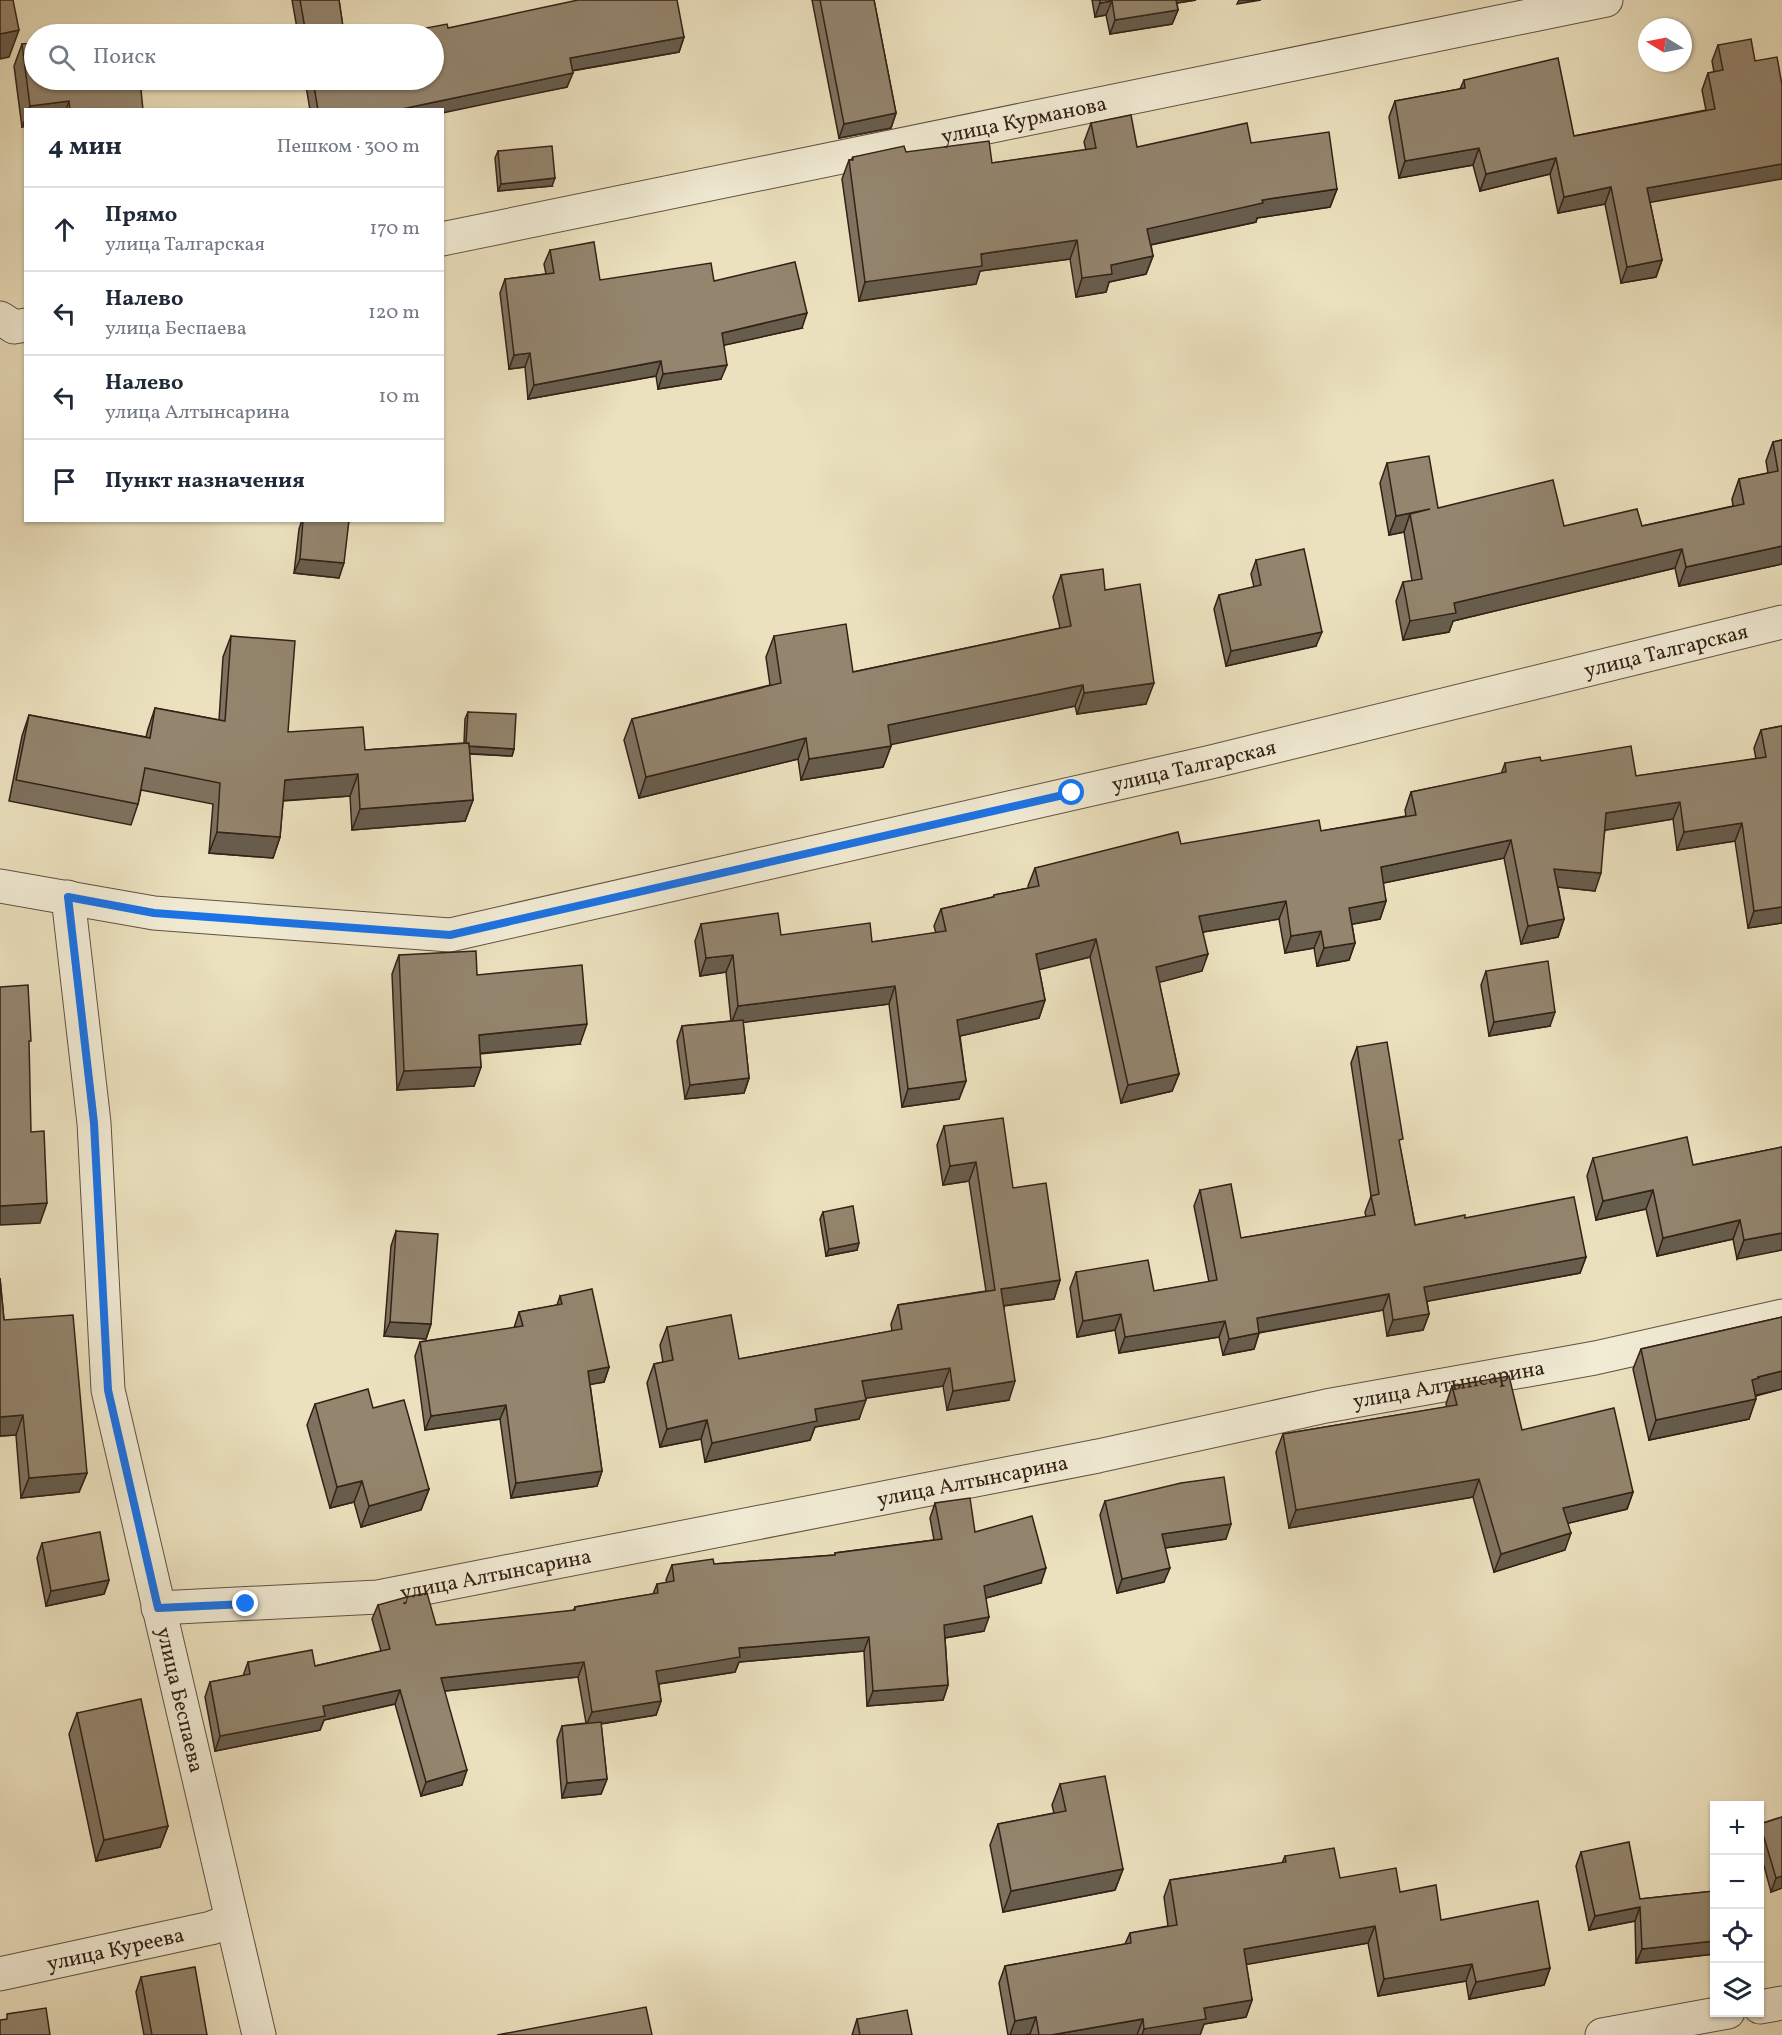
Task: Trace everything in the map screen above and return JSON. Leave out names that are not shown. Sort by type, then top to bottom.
[{"type":"street","name":"улица Курманова","points":[[444,239],[1606,0]]},
{"type":"street","points":[[0,318],[14,327],[24,325]]},
{"type":"street","name":"улица Талгарская","points":[[0,886],[154,913],[450,935],[1211,762],[1782,622]]},
{"type":"street","name":"улица Беспаева","points":[[68,897],[94,1123],[108,1390],[230,1921],[259,2035]]},
{"type":"street","name":"улица Алтынсарина","points":[[158,1608],[378,1597],[1098,1456],[1326,1406],[1595,1358],[1782,1316]]},
{"type":"street","name":"улица Куреева","points":[[0,1974],[212,1928],[230,1921]]},
{"type":"street","points":[[1764,2006],[1782,2003]]},
{"type":"street","points":[[1602,2035],[1710,2016]]},
{"type":"building","points":[[0,0],[13,0],[19,30],[0,34]]},
{"type":"building","points":[[300,0],[339,0],[343,24],[304,24]]},
{"type":"building","points":[[578,0],[677,0],[684,37],[570,58],[573,73],[407,108],[318,108],[315,90],[444,90],[444,25],[447,24],[448,28]]},
{"type":"building","points":[[820,0],[874,0],[896,113],[844,124]]},
{"type":"building","points":[[1100,0],[1176,0],[1178,10],[1115,20],[1112,1],[1100,3]]},
{"type":"building","points":[[1751,39],[1755,61],[1777,57],[1782,85],[1782,164],[1647,188],[1662,260],[1627,267],[1611,187],[1564,197],[1556,158],[1486,174],[1479,148],[1405,161],[1395,101],[1465,88],[1464,80],[1558,58],[1574,136],[1715,109],[1708,73],[1723,70],[1718,45]]},
{"type":"building","points":[[28,90],[141,90],[143,108],[70,108],[69,101],[30,106]]},
{"type":"building","points":[[1131,115],[1137,147],[1247,123],[1251,143],[1329,132],[1337,189],[1262,200],[1263,203],[1147,229],[1153,256],[1111,265],[1112,274],[1082,278],[1077,240],[981,254],[982,266],[865,282],[849,160],[853,160],[853,157],[904,146],[906,152],[989,141],[992,163],[1096,148],[1091,123]]},
{"type":"building","points":[[552,146],[555,178],[501,184],[498,151]]},
{"type":"building","points":[[594,242],[600,280],[711,263],[714,281],[795,262],[807,313],[722,333],[727,365],[663,374],[661,361],[534,385],[530,353],[514,355],[505,279],[554,273],[550,250]]},
{"type":"building","points":[[1782,440],[1782,546],[1686,567],[1682,549],[1454,603],[1456,613],[1410,621],[1403,582],[1422,579],[1410,514],[1430,509],[1396,516],[1387,463],[1429,456],[1438,508],[1553,480],[1564,526],[1637,509],[1642,526],[1744,504],[1739,479],[1778,471],[1773,442]]},
{"type":"building","points":[[303,522],[349,522],[344,563],[300,559]]},
{"type":"building","points":[[1304,549],[1322,632],[1231,651],[1219,595],[1261,585],[1256,560]]},
{"type":"building","points":[[1103,569],[1105,590],[1140,584],[1154,683],[1084,693],[1083,685],[888,725],[891,746],[809,759],[806,738],[646,777],[632,719],[781,683],[774,636],[846,624],[853,672],[1071,626],[1061,575]]},
{"type":"building","points":[[231,636],[295,641],[288,732],[363,727],[365,750],[469,743],[473,800],[360,809],[358,774],[285,780],[280,837],[217,832],[220,783],[145,768],[138,804],[16,780],[29,715],[150,738],[155,708],[225,721]]},
{"type":"building","points":[[468,712],[516,714],[514,749],[469,746],[469,743],[466,743]]},
{"type":"building","points":[[1782,726],[1782,907],[1754,911],[1742,823],[1684,832],[1680,802],[1606,813],[1601,873],[1554,869],[1564,919],[1528,926],[1511,840],[1381,867],[1386,901],[1349,908],[1355,943],[1324,948],[1321,931],[1291,936],[1286,901],[1199,916],[1208,954],[1156,967],[1179,1074],[1128,1085],[1096,939],[1036,954],[1045,1000],[957,1020],[966,1081],[908,1089],[895,986],[738,1006],[733,955],[706,958],[701,924],[778,913],[781,935],[870,923],[872,942],[946,931],[941,909],[1039,886],[1035,868],[1178,832],[1181,844],[1319,820],[1321,831],[1416,815],[1411,792],[1506,772],[1505,763],[1540,757],[1541,761],[1631,746],[1636,776],[1766,757],[1761,730]]},
{"type":"building","points":[[476,951],[477,975],[582,965],[587,1024],[479,1035],[481,1067],[404,1071],[399,955]]},
{"type":"building","points":[[1548,961],[1555,1012],[1494,1022],[1486,971]]},
{"type":"building","points":[[28,985],[31,1041],[29,1041],[31,1132],[44,1131],[47,1203],[0,1206],[0,987]]},
{"type":"building","points":[[743,1020],[749,1078],[690,1085],[682,1026]]},
{"type":"building","points":[[1387,1042],[1403,1139],[1399,1140],[1415,1225],[1574,1197],[1586,1257],[1424,1287],[1429,1314],[1393,1320],[1389,1294],[1257,1318],[1259,1333],[1229,1339],[1225,1321],[1125,1337],[1121,1314],[1083,1321],[1076,1272],[1148,1260],[1154,1291],[1217,1280],[1200,1190],[1231,1184],[1241,1238],[1375,1215],[1371,1196],[1379,1194],[1357,1047]]},
{"type":"building","points":[[1003,1118],[1013,1188],[1046,1183],[1060,1280],[1001,1289],[1015,1381],[953,1391],[950,1368],[862,1381],[866,1400],[815,1409],[817,1421],[712,1443],[707,1420],[667,1429],[654,1364],[673,1360],[667,1327],[731,1315],[739,1359],[902,1329],[898,1305],[995,1290],[976,1162],[950,1166],[944,1126]]},
{"type":"building","points":[[1687,1137],[1693,1165],[1782,1147],[1782,1233],[1744,1240],[1740,1220],[1663,1238],[1653,1190],[1603,1201],[1593,1158]]},
{"type":"building","points":[[853,1206],[859,1243],[829,1249],[823,1212]]},
{"type":"building","points":[[396,1231],[438,1234],[431,1324],[390,1322]]},
{"type":"building","points":[[0,1278],[4,1320],[73,1315],[87,1473],[29,1478],[23,1415],[0,1417]]},
{"type":"building","points":[[592,1289],[609,1367],[588,1371],[602,1471],[516,1483],[506,1405],[431,1416],[420,1342],[523,1326],[519,1312],[562,1304],[560,1296]]},
{"type":"building","points":[[1782,1317],[1782,1371],[1752,1380],[1756,1399],[1656,1420],[1641,1349]]},
{"type":"building","points":[[1509,1376],[1522,1430],[1614,1408],[1633,1492],[1563,1508],[1571,1533],[1501,1554],[1479,1479],[1296,1510],[1283,1434],[1457,1405],[1452,1386]]},
{"type":"building","points":[[368,1389],[373,1408],[404,1400],[429,1489],[369,1506],[362,1481],[337,1487],[315,1404]]},
{"type":"building","points":[[1224,1477],[1231,1524],[1162,1534],[1170,1568],[1122,1579],[1105,1501],[1181,1483]]},
{"type":"building","points":[[970,1498],[975,1532],[1032,1516],[1046,1568],[984,1586],[989,1617],[944,1625],[948,1685],[873,1691],[869,1637],[739,1648],[740,1657],[656,1671],[661,1701],[592,1712],[584,1662],[441,1678],[467,1770],[426,1782],[400,1690],[323,1706],[325,1716],[220,1736],[210,1682],[250,1674],[248,1662],[312,1650],[315,1666],[390,1649],[378,1605],[427,1593],[436,1625],[575,1610],[575,1607],[658,1593],[657,1584],[674,1581],[672,1565],[713,1559],[714,1564],[835,1555],[835,1553],[942,1539],[935,1503]]},
{"type":"building","points":[[100,1532],[109,1580],[51,1591],[42,1543]]},
{"type":"building","points":[[141,1699],[168,1826],[104,1840],[77,1713]]},
{"type":"building","points":[[601,1722],[607,1779],[567,1783],[562,1726]]},
{"type":"building","points":[[1105,1776],[1123,1869],[1011,1891],[998,1824],[1066,1811],[1060,1784]]},
{"type":"building","points":[[1782,1817],[1782,1876],[1776,1878],[1764,1838],[1764,1823]]},
{"type":"building","points":[[1629,1842],[1640,1899],[1710,1891],[1710,1941],[1642,1949],[1640,1907],[1595,1916],[1581,1852]]},
{"type":"building","points":[[1334,1848],[1340,1878],[1396,1868],[1400,1892],[1436,1885],[1441,1920],[1538,1901],[1550,1968],[1476,1982],[1472,1964],[1384,1979],[1375,1926],[1244,1949],[1252,2000],[1204,2008],[1206,2019],[1144,2029],[1143,2019],[1051,2035],[1039,2035],[1036,2017],[1015,2021],[1005,1966],[1131,1943],[1130,1933],[1177,1925],[1170,1880],[1286,1862],[1285,1856]]},
{"type":"building","points":[[195,1967],[207,2035],[152,2035],[141,1977]]},
{"type":"building","points":[[646,2007],[652,2035],[497,2035]]},
{"type":"building","points":[[46,2008],[50,2035],[0,2035],[0,2020],[7,2019],[7,2014]]},
{"type":"building","points":[[907,2010],[912,2035],[860,2035],[857,2019]]},
{"type":"route","points":[[246,1604],[158,1608],[108,1390],[94,1123],[68,897],[154,913],[450,935],[1072,793]]}]
